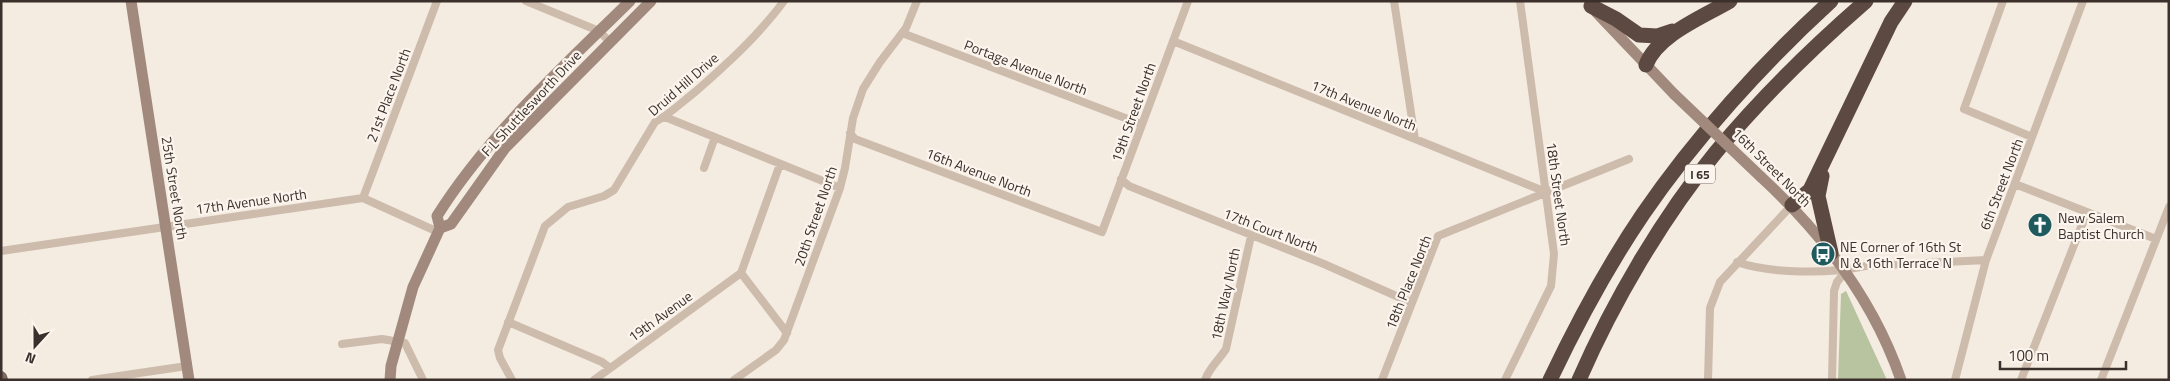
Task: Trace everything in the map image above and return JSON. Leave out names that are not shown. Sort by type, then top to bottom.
[{"type":"highway","points":[[1646,65],[1649,56],[1658,44],[1730,1]]},
{"type":"highway","name":"I 65","points":[[1550,380],[1612,261],[1644,213],[1701,138],[1789,40],[1831,1]]},
{"type":"highway","name":"I 65","points":[[1579,380],[1597,338],[1630,278],[1716,152],[1772,91],[1866,1]]},
{"type":"highway","points":[[1792,205],[1810,190],[1891,22],[1905,1]]},
{"type":"highway","points":[[1588,4],[1639,35],[1657,36],[1681,29]]},
{"type":"highway","points":[[1831,146],[1818,196],[1831,253]]},
{"type":"street","name":"25th Street North","points":[[131,1],[189,380]]},
{"type":"street","name":"21st Place North","points":[[363,198],[437,1]]},
{"type":"street","points":[[526,1],[599,31],[610,42]]},
{"type":"street","name":"F L Shuttlesworth Drive","points":[[390,380],[392,366],[414,287],[439,230],[437,216],[469,168],[554,77],[630,1]]},
{"type":"street","name":"F L Shuttlesworth Drive","points":[[439,230],[451,224],[505,148],[651,1]]},
{"type":"street","name":"Druid Hill Drive","points":[[512,380],[500,358],[498,350],[545,226],[568,207],[604,196],[614,190],[656,122],[665,117],[713,76],[773,16],[784,1]]},
{"type":"street","name":"20th Street North","points":[[734,380],[776,350],[787,333],[840,188],[852,118],[868,80],[906,28],[916,1]]},
{"type":"street","name":"19th Street North","points":[[1102,232],[1188,1]]},
{"type":"street","points":[[1394,1],[1415,139]]},
{"type":"street","name":"18th Street North","points":[[1505,380],[1551,286],[1554,254],[1520,1]]},
{"type":"street","points":[[2003,1],[1964,110],[2032,137]]},
{"type":"street","name":"6th Street North","points":[[1955,380],[1986,260],[2083,1]]},
{"type":"street","name":"16th Street North","points":[[1588,4],[1674,94],[1792,205],[1846,271],[1881,331],[1901,380]]},
{"type":"street","name":"Portage Avenue North","points":[[902,33],[1141,124]]},
{"type":"street","name":"17th Avenue North","points":[[1173,41],[1546,192]]},
{"type":"street","points":[[665,117],[840,188]]},
{"type":"street","name":"16th Avenue North","points":[[850,133],[855,139],[1102,232]]},
{"type":"street","points":[[704,168],[715,137]]},
{"type":"street","points":[[1546,192],[1628,159]]},
{"type":"street","points":[[780,164],[741,273],[787,333]]},
{"type":"street","name":"17th Court North","points":[[1121,179],[1129,186],[1324,264],[1412,303]]},
{"type":"street","points":[[2015,184],[2156,239]]},
{"type":"street","name":"18th Place North","points":[[1382,380],[1438,236],[1546,192]]},
{"type":"street","name":"17th Avenue North","points":[[1,251],[363,198]]},
{"type":"street","points":[[363,198],[439,230]]},
{"type":"street","points":[[1708,380],[1710,308],[1720,282],[1792,205]]},
{"type":"street","points":[[2101,380],[2169,207]]},
{"type":"street","points":[[2021,380],[2087,212]]},
{"type":"street","name":"18th Way North","points":[[1205,380],[1209,369],[1216,364],[1226,349],[1251,236]]},
{"type":"street","points":[[1738,262],[1755,268],[1772,270],[1846,271],[1864,266],[1986,260]]},
{"type":"street","points":[[1832,380],[1834,292],[1837,282],[1846,271]]},
{"type":"street","name":"19th Avenue","points":[[594,380],[741,273]]},
{"type":"street","points":[[508,322],[602,362],[610,368]]},
{"type":"street","points":[[342,344],[382,339],[405,343],[423,380]]},
{"type":"street","points":[[92,380],[187,366]]},
{"type":"green space","points":[[1846,291],[1887,380],[1838,380],[1841,294]]},
{"type":"place","name":"New Salem Baptist Church","points":[[2040,225]]},
{"type":"place","name":"NE Corner of 16th St N & 16th Terrace N","points":[[1823,254]]}]
